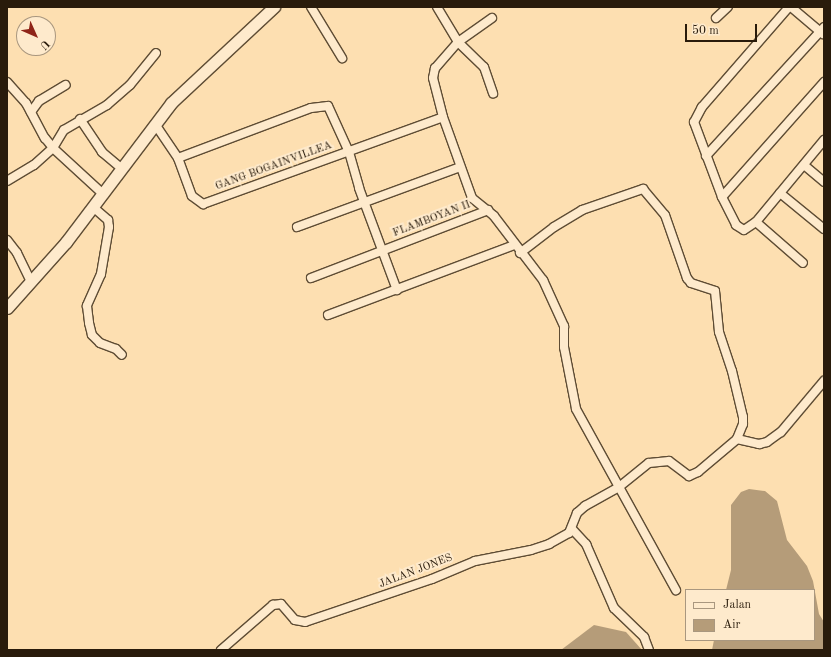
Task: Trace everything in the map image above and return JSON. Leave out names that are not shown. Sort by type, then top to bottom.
[{"type":"street","points":[[7,308],[30,280],[66,242],[104,194],[155,124],[184,90],[274,7]]},
{"type":"street","points":[[311,7],[342,58]]},
{"type":"street","points":[[437,7],[458,42],[484,66],[493,94]]},
{"type":"street","points":[[716,18],[728,7]]},
{"type":"street","points":[[706,156],[823,31],[790,7],[696,116],[694,128],[722,197],[740,229],[744,230],[756,222],[824,140]]},
{"type":"street","points":[[492,18],[458,42],[438,63],[433,73],[443,117],[472,198],[488,210],[520,253],[543,280],[551,302],[563,322],[564,347],[576,409],[676,590]]},
{"type":"street","points":[[7,181],[34,165],[53,148],[64,130],[114,99],[156,53]]},
{"type":"street","points":[[7,82],[23,99],[53,148],[104,194]]},
{"type":"street","points":[[722,197],[824,82]]},
{"type":"street","points":[[31,112],[39,101],[66,85]]},
{"type":"street","points":[[178,158],[323,105],[331,111],[349,152],[365,203],[397,290]]},
{"type":"street","name":"GANG BOGAINVILLEA","points":[[155,124],[178,158],[192,196],[203,204],[443,117]]},
{"type":"street","points":[[80,119],[102,152],[122,169]]},
{"type":"street","points":[[804,165],[824,182]]},
{"type":"street","points":[[297,228],[460,167]]},
{"type":"street","points":[[520,253],[554,226],[582,210],[642,189],[665,214],[691,283],[715,291],[719,332],[732,371],[743,417],[743,424],[737,439],[698,472],[689,476],[669,461],[658,460],[642,467],[619,487],[580,510],[572,529],[586,544],[614,608],[644,637],[649,650]]},
{"type":"street","points":[[780,193],[824,229]]},
{"type":"street","points":[[93,207],[108,220],[108,227],[101,274],[87,306],[89,323],[92,334],[100,343],[116,349],[122,356]]},
{"type":"street","name":"FLAMBOYAN II","points":[[311,278],[488,210]]},
{"type":"street","points":[[756,222],[803,263]]},
{"type":"street","points":[[7,240],[17,253],[30,280]]},
{"type":"street","points":[[328,314],[397,290],[514,245]]},
{"type":"street","points":[[737,439],[759,444],[774,438],[798,415],[824,381]]},
{"type":"street","name":"JALAN JONES","points":[[221,650],[272,605],[281,604],[295,620],[305,622],[432,579],[475,560],[540,548],[566,536],[572,529]]},
{"type":"water","points":[[749,489],[765,491],[777,501],[787,540],[807,566],[814,589],[726,589],[731,570],[731,505],[741,492]]},
{"type":"water","points":[[815,592],[819,614],[824,622],[824,650],[712,650],[714,641],[815,641]]},
{"type":"water","points":[[594,625],[626,632],[642,650],[561,650]]}]
